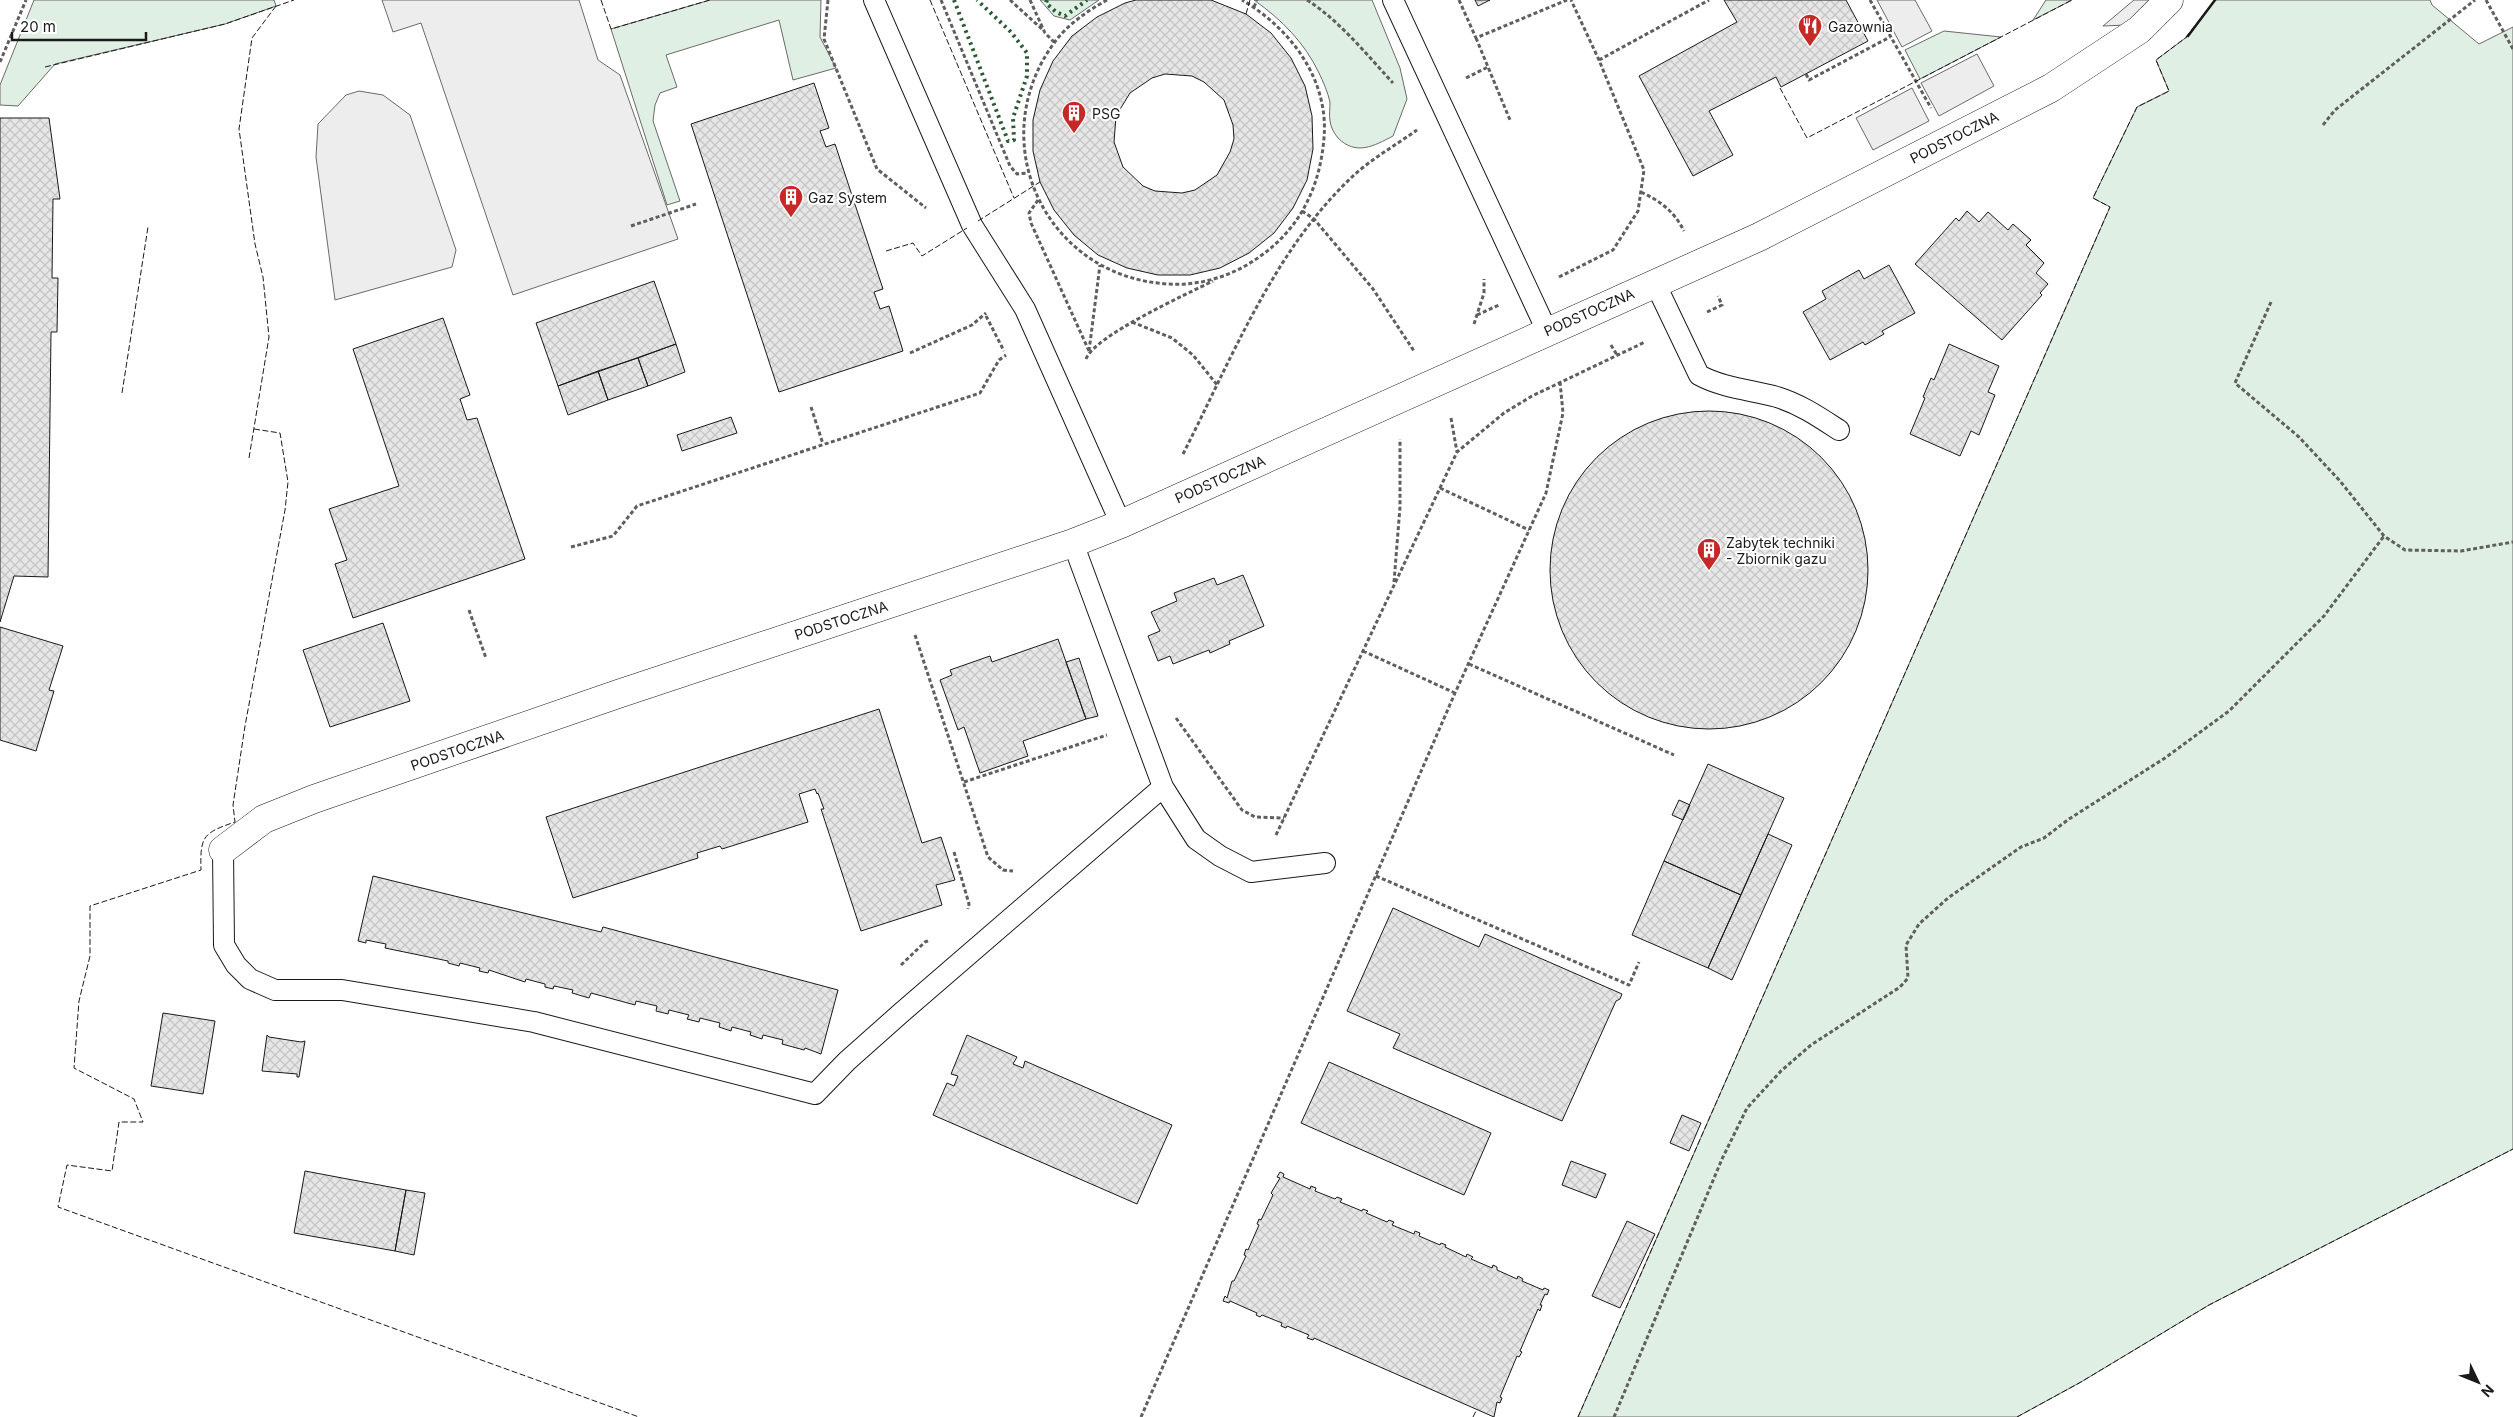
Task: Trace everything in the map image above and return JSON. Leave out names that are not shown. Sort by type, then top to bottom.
[{"type":"street","name":"PODSTOCZNA","points":[[223,850],[264,819],[314,799],[618,694],[1073,543],[1121,524],[1759,236],[2051,88],[2139,30],[2169,0]]},
{"type":"lane","points":[[874,0],[972,225],[1025,309],[1121,524]]},
{"type":"lane","points":[[1393,0],[1546,331]]},
{"type":"lane","points":[[1655,283],[1699,375],[1709,381],[1778,397],[1809,410],[1839,430]]},
{"type":"lane","points":[[1073,543],[1163,786],[1196,839],[1220,856],[1252,872],[1325,863]]},
{"type":"lane","points":[[223,850],[224,944],[236,964],[250,979],[275,990],[342,990],[534,1022],[815,1094],[847,1061],[901,1013],[1163,786]]},
{"type":"path","points":[[0,62],[26,0]]},
{"type":"path","points":[[828,0],[824,39],[877,169],[928,210]]},
{"type":"path","points":[[941,0],[1010,166],[1017,174],[1028,173]]},
{"type":"path","points":[[1010,0],[1054,42]]},
{"type":"path","points":[[1030,0],[1045,33]]},
{"type":"path","points":[[1107,0],[1077,19],[1054,42],[1036,72],[1026,105],[1023,139],[1028,173],[1038,200],[1060,234],[1086,257],[1116,274],[1149,283],[1183,285],[1217,279]]},
{"type":"path","points":[[1089,351],[1132,322],[1217,279],[1248,266],[1275,246],[1297,221],[1313,192],[1322,160],[1325,127],[1319,94],[1307,63],[1288,35],[1264,12],[1242,0]]},
{"type":"path","points":[[1254,7],[1257,0]]},
{"type":"path","points":[[1180,461],[1274,274],[1314,219],[1353,176],[1420,128],[1436,92],[1397,88],[1360,47],[1307,0]]},
{"type":"path","points":[[1460,0],[1510,120]]},
{"type":"path","points":[[1476,38],[1567,0]]},
{"type":"path","points":[[1477,315],[1613,250],[1638,211],[1644,170],[1599,60],[1571,0]]},
{"type":"path","points":[[1599,60],[1709,0]]},
{"type":"path","points":[[1870,0],[1916,82]]},
{"type":"path","points":[[2323,125],[2335,110],[2475,0]]},
{"type":"path","points":[[2486,0],[2513,49]]},
{"type":"path","points":[[1806,74],[1810,80],[1890,37]]},
{"type":"path","points":[[1259,871],[1458,452],[1504,413],[1560,382],[1722,304],[1677,218],[1660,201],[1641,192]]},
{"type":"path","points":[[1038,200],[1029,212],[1031,223],[1089,351]]},
{"type":"path","points":[[632,226],[696,204]]},
{"type":"path","points":[[1302,211],[1314,219],[1373,289],[1417,355]]},
{"type":"path","points":[[1473,327],[1484,293],[1482,252],[1504,237]]},
{"type":"path","points":[[1086,360],[1089,351],[1100,265]]},
{"type":"path","points":[[2271,302],[2235,383],[2299,437],[2340,481],[2384,536],[2405,550],[2461,551],[2513,542]]},
{"type":"path","points":[[910,353],[972,325],[986,316],[987,310]]},
{"type":"path","points":[[1132,322],[1172,338],[1193,355],[1218,386]]},
{"type":"path","points":[[571,548],[613,536],[637,506],[980,392],[999,360],[1006,355]]},
{"type":"path","points":[[1141,1417],[1456,693],[1546,493],[1563,413],[1560,382]]},
{"type":"path","points":[[1394,586],[1400,507],[1399,399]]},
{"type":"path","points":[[811,407],[824,444]]},
{"type":"path","points":[[1440,488],[1529,530]]},
{"type":"path","points":[[1614,1417],[1722,1160],[1747,1108],[1781,1070],[1811,1045],[1900,987],[1908,978],[1906,945],[1919,924],[1948,898],[2021,847],[2044,838],[2165,758],[2229,711],[2324,616],[2384,536]]},
{"type":"path","points":[[469,610],[486,658]]},
{"type":"path","points":[[915,634],[988,857],[1003,870],[1020,872]]},
{"type":"path","points":[[1363,651],[1456,693]]},
{"type":"path","points":[[1469,664],[1674,755]]},
{"type":"path","points":[[1175,717],[1242,810],[1255,817],[1284,818]]},
{"type":"path","points":[[964,782],[1113,733]]},
{"type":"path","points":[[1376,876],[1629,985],[1639,962]]},
{"type":"green space","points":[[34,0],[274,0],[276,6],[225,24],[55,64],[18,106],[0,105],[0,85]]},
{"type":"green space","points":[[710,0],[821,0],[820,37],[836,68],[793,80],[779,20],[666,55],[677,87],[660,93],[655,105],[653,121],[680,201],[667,205],[611,29]]},
{"type":"green space","points":[[1040,0],[1099,0],[1070,20],[1054,16]]},
{"type":"green space","points":[[1254,0],[1372,0],[1400,68],[1407,99],[1393,136],[1372,146],[1358,148],[1352,147],[1338,138],[1330,124],[1330,102],[1328,95],[1313,62],[1291,32],[1274,15]]},
{"type":"green space","points":[[2046,0],[2072,0],[2033,20]]},
{"type":"green space","points":[[2215,0],[2430,0],[2432,5],[2479,44],[2513,27],[2513,1149],[2209,1305],[2081,1382],[2017,1417],[1578,1417],[2110,207],[2093,198],[2137,107],[2169,91],[2156,60],[2188,36]]},
{"type":"green space","points":[[1944,31],[2001,37],[1920,79],[1905,50]]},
{"type":"shaded area","points":[[382,0],[579,0],[598,60],[620,75],[678,239],[513,295],[421,23],[393,32]]},
{"type":"shaded area","points":[[1877,0],[1915,0],[1932,31],[1902,47]]},
{"type":"shaded area","points":[[2134,0],[2152,0],[2126,25],[2103,26]]},
{"type":"shaded area","points":[[1977,54],[1994,86],[1939,116],[1921,83]]},
{"type":"shaded area","points":[[1912,88],[1929,121],[1873,150],[1856,118]]},
{"type":"shaded area","points":[[359,91],[383,95],[410,115],[456,250],[452,267],[335,300],[316,157],[318,124],[346,95]]},
{"type":"building","name":"PSG","points":[[1136,0],[1211,0],[1246,14],[1271,33],[1291,58],[1305,86],[1312,116],[1313,149],[1307,180],[1293,208],[1274,233],[1249,253],[1220,268],[1190,275],[1158,275],[1127,268],[1098,255],[1074,235],[1054,210],[1040,182],[1033,151],[1033,120],[1040,90],[1053,61],[1072,36],[1097,17],[1125,3]],"holes":[[[1165,74],[1192,76],[1204,82],[1224,100],[1233,125],[1234,139],[1230,152],[1217,175],[1195,190],[1182,193],[1155,191],[1143,186],[1123,167],[1114,142],[1116,116],[1130,93],[1152,78]]]},
{"type":"building","points":[[1475,0],[1490,0],[1478,6]]},
{"type":"building","points":[[1724,0],[1846,0],[1868,41],[1781,87],[1776,77],[1709,111],[1733,155],[1693,176],[1639,76],[1737,22]]},
{"type":"building","name":"Gaz System","points":[[814,83],[829,128],[820,131],[826,147],[835,144],[883,289],[874,292],[880,309],[889,306],[903,351],[779,392],[691,124]]},
{"type":"building","points":[[0,118],[49,118],[60,199],[53,199],[52,278],[58,278],[57,332],[51,332],[48,577],[14,576],[0,622]]},
{"type":"building","points":[[1967,211],[1979,222],[1988,212],[2008,230],[2013,224],[2031,240],[2026,245],[2044,263],[2036,273],[2048,284],[2040,293],[2042,295],[2002,340],[1915,264],[1956,218],[1959,221]]},
{"type":"building","points":[[1889,265],[1915,313],[1882,331],[1884,334],[1865,345],[1863,342],[1830,360],[1803,312],[1826,299],[1822,291],[1859,270],[1864,279]]},
{"type":"building","points":[[654,281],[676,344],[558,386],[536,323]]},
{"type":"building","points":[[443,318],[470,395],[460,399],[467,420],[477,418],[525,559],[353,618],[335,564],[347,560],[329,509],[399,486],[353,349]]},
{"type":"building","points":[[676,344],[685,372],[648,386],[638,358]]},
{"type":"building","points":[[1949,344],[1999,366],[1988,392],[1995,395],[1979,435],[1971,431],[1960,456],[1910,434],[1931,378],[1934,380]]},
{"type":"building","points":[[638,358],[648,386],[608,400],[598,371]]},
{"type":"building","points":[[598,371],[608,400],[568,415],[558,386]]},
{"type":"building","name":"Zabytek techniki - Zbiornik gazu","points":[[1709,411],[1755,418],[1784,430],[1810,447],[1832,469],[1849,495],[1861,524],[1868,570],[1861,616],[1849,645],[1832,671],[1810,693],[1784,710],[1755,722],[1709,729],[1663,722],[1634,710],[1608,693],[1586,671],[1569,645],[1557,616],[1550,570],[1557,524],[1569,495],[1586,469],[1608,447],[1634,430],[1663,418]]},
{"type":"building","points":[[731,417],[737,433],[682,451],[677,435]]},
{"type":"building","points":[[1243,575],[1264,626],[1229,641],[1230,644],[1210,653],[1209,650],[1173,664],[1170,656],[1158,661],[1148,636],[1160,631],[1151,612],[1177,601],[1174,593],[1214,578],[1217,585]]},
{"type":"building","points":[[383,623],[410,701],[330,727],[303,650]]},
{"type":"building","points":[[0,627],[63,646],[49,690],[54,691],[36,751],[0,740]]},
{"type":"building","points":[[1058,639],[1086,719],[1023,741],[1028,756],[980,773],[964,727],[958,730],[940,680],[952,675],[950,670],[990,656],[992,662]]},
{"type":"building","points":[[1079,658],[1098,716],[1086,719],[1066,662]]},
{"type":"building","points":[[879,709],[922,843],[941,837],[955,880],[936,885],[942,905],[861,931],[821,809],[824,809],[815,789],[799,794],[808,822],[722,849],[720,846],[697,853],[698,858],[573,898],[546,817]]},
{"type":"building","points":[[1708,764],[1784,798],[1741,895],[1664,861]]},
{"type":"building","points":[[1679,800],[1690,805],[1683,820],[1672,815]]},
{"type":"building","points":[[1768,834],[1792,845],[1732,980],[1708,968]]},
{"type":"building","points":[[1664,861],[1741,895],[1708,968],[1632,935]]},
{"type":"building","points":[[373,876],[601,932],[603,927],[838,990],[821,1054],[805,1048],[804,1050],[782,1044],[783,1040],[763,1035],[762,1039],[750,1035],[751,1032],[732,1027],[731,1031],[719,1027],[720,1023],[700,1018],[699,1022],[687,1019],[689,1015],[669,1010],[668,1014],[656,1011],[657,1006],[636,1001],[635,1005],[591,993],[589,998],[572,993],[573,990],[554,986],[553,989],[545,987],[545,984],[526,979],[525,982],[489,970],[488,973],[479,971],[480,968],[460,963],[459,966],[448,963],[448,961],[385,948],[386,944],[366,940],[366,943],[358,941]]},
{"type":"building","points":[[1393,908],[1479,947],[1485,934],[1622,994],[1620,999],[1616,1001],[1562,1121],[1393,1048],[1400,1034],[1347,1011]]},
{"type":"building","points":[[163,1013],[215,1021],[203,1094],[151,1086]]},
{"type":"building","points":[[267,1035],[269,1037],[305,1041],[299,1077],[297,1077],[297,1074],[262,1071]]},
{"type":"building","points":[[967,1035],[1017,1057],[1013,1064],[1023,1068],[1025,1061],[1172,1125],[1137,1204],[933,1115],[947,1083],[954,1086],[958,1076],[951,1074]]},
{"type":"building","points":[[1329,1062],[1491,1133],[1464,1195],[1301,1123]]},
{"type":"building","points":[[1682,1115],[1701,1123],[1689,1151],[1670,1143]]},
{"type":"building","points":[[1571,1161],[1606,1174],[1596,1198],[1562,1185]]},
{"type":"building","points":[[305,1171],[406,1190],[395,1251],[294,1233]]},
{"type":"building","points":[[1280,1172],[1284,1174],[1283,1177],[1310,1189],[1311,1186],[1316,1188],[1315,1191],[1335,1199],[1337,1197],[1342,1199],[1340,1202],[1362,1211],[1363,1209],[1368,1211],[1366,1213],[1387,1222],[1389,1220],[1394,1222],[1392,1225],[1414,1234],[1415,1231],[1420,1233],[1419,1236],[1440,1245],[1441,1243],[1446,1245],[1445,1247],[1466,1257],[1467,1254],[1473,1257],[1471,1259],[1492,1268],[1493,1265],[1497,1267],[1497,1270],[1517,1279],[1518,1276],[1523,1279],[1522,1281],[1543,1290],[1544,1288],[1549,1290],[1540,1305],[1542,1305],[1540,1311],[1538,1309],[1520,1351],[1522,1352],[1519,1357],[1517,1356],[1500,1397],[1502,1398],[1500,1403],[1497,1402],[1494,1417],[1314,1338],[1313,1340],[1307,1338],[1309,1335],[1287,1326],[1286,1328],[1281,1326],[1282,1323],[1262,1315],[1260,1317],[1256,1315],[1257,1313],[1230,1301],[1229,1303],[1223,1301],[1225,1296],[1227,1298],[1232,1281],[1234,1281],[1246,1256],[1244,1255],[1246,1249],[1248,1250],[1259,1225],[1257,1224],[1259,1219],[1261,1220],[1273,1195],[1271,1193],[1280,1178],[1277,1177]]},
{"type":"building","points":[[406,1190],[425,1193],[414,1255],[395,1251]]},
{"type":"building","points":[[1627,1221],[1655,1234],[1620,1308],[1592,1296]]},
{"type":"hedge","points":[[954,0],[1008,141],[1014,140],[1013,118],[1027,76],[1027,53],[1011,32],[977,0]]},
{"type":"hedge","points":[[1047,0],[1046,3],[1056,12],[1065,16],[1087,0]]},
{"type":"fence","points":[[45,67],[225,24],[294,0]]},
{"type":"fence","points":[[601,0],[611,29],[710,0]]},
{"type":"fence","points":[[930,0],[1014,198]]},
{"type":"fence","points":[[1246,14],[1250,0]]},
{"type":"fence","points":[[1780,88],[1807,138],[2072,0]]},
{"type":"fence","points":[[2186,37],[2215,0]]},
{"type":"fence","points":[[249,458],[269,337],[263,277],[255,244],[239,129],[252,38],[276,6]]},
{"type":"fence","points":[[1578,1417],[2110,207],[2093,198],[2137,107],[2169,91],[2156,60],[2188,36]]},
{"type":"fence","points":[[978,221],[1040,182]]},
{"type":"fence","points":[[122,393],[148,227]]},
{"type":"fence","points":[[886,251],[913,243],[922,256],[967,228]]},
{"type":"fence","points":[[254,429],[280,433],[288,482],[285,510],[245,726],[233,805],[235,822],[216,829],[206,837],[201,850],[201,870],[90,906],[90,956],[79,1001],[74,1068],[134,1099],[143,1122],[119,1122],[112,1171],[67,1165],[58,1207],[639,1417]]},
{"type":"fence","points":[[2017,1417],[2081,1382],[2209,1305],[2513,1149]]},
{"type":"fence","points":[[1473,1417],[1477,1409]]},
{"type":"wall","points":[[2188,36],[2215,0]]},
{"type":"place","name":"Gazownia","points":[[1810,47]]},
{"type":"place","name":"PSG","points":[[1074,134]]},
{"type":"place","name":"Gaz System","points":[[791,218]]},
{"type":"place","name":"Zabytek techniki - Zbiornik gazu","points":[[1709,571]]}]
